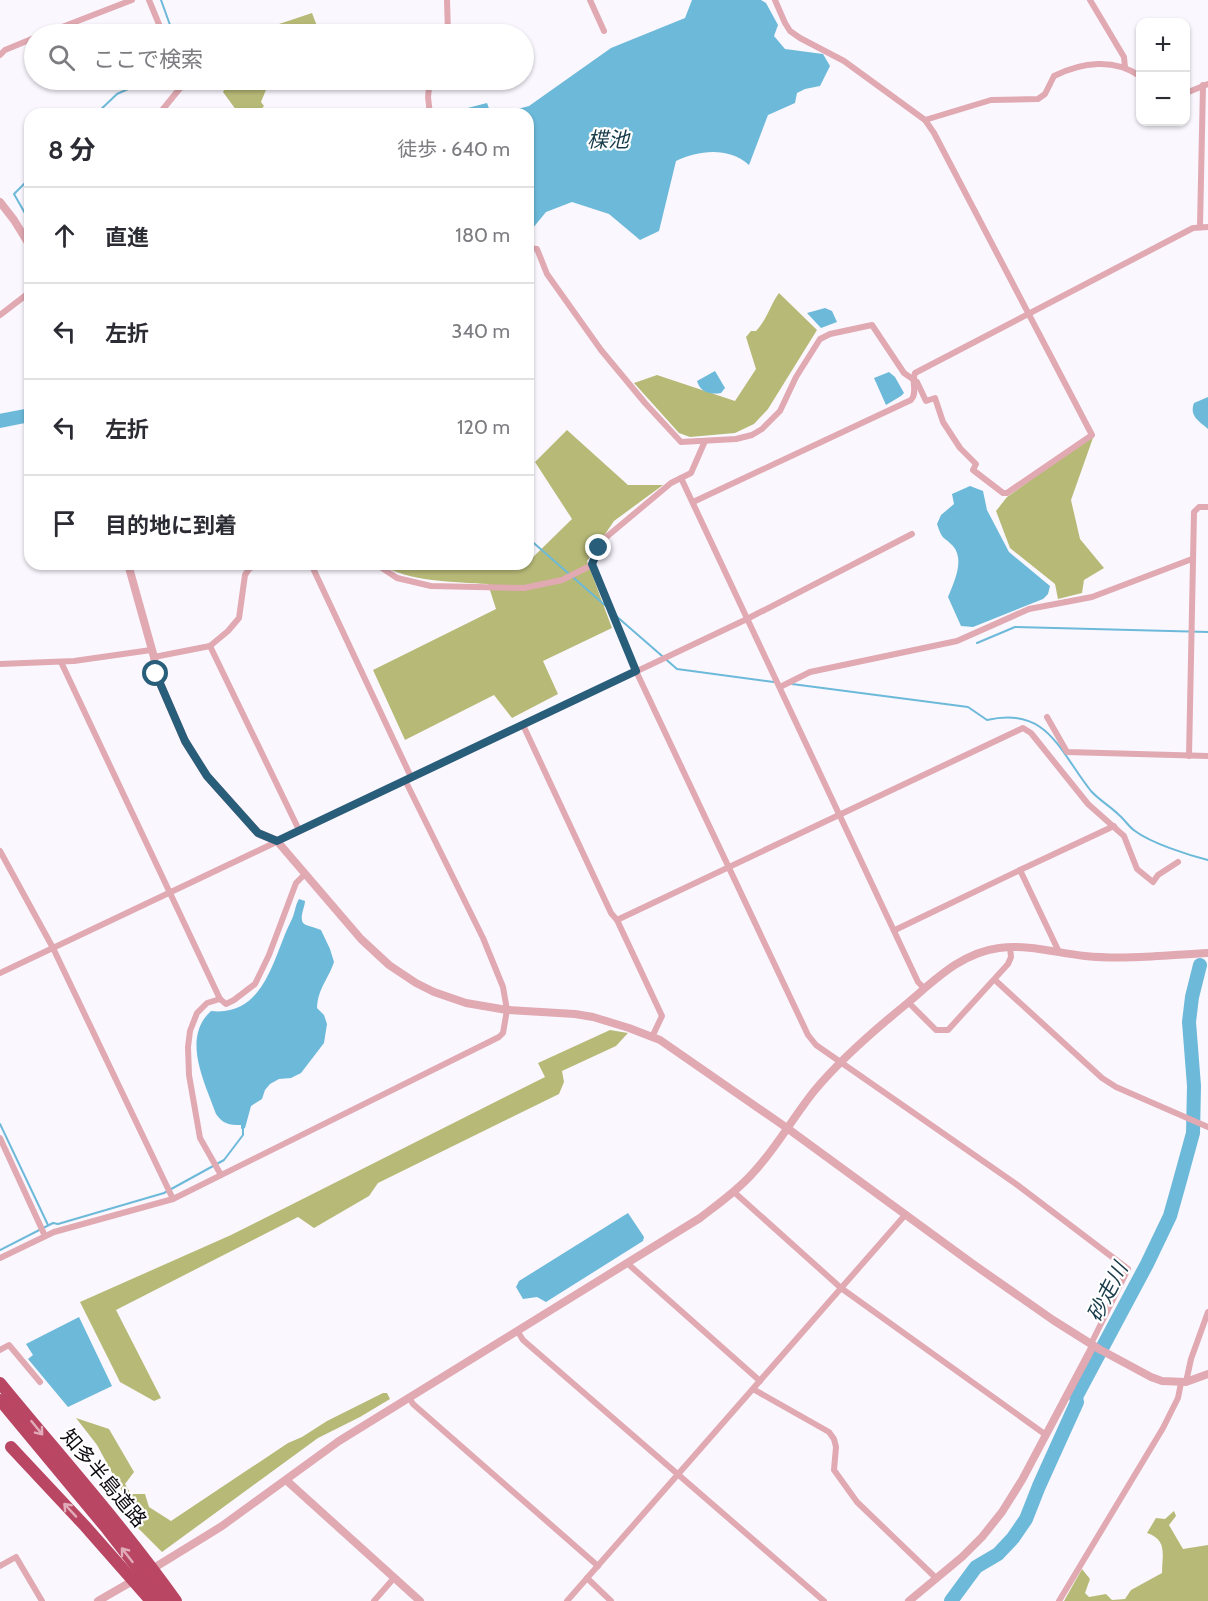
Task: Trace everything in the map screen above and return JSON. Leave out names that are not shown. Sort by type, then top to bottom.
[{"type":"highway","name":"知多半島道路","points":[[0,1383],[118,1524],[176,1601]]},
{"type":"highway","name":"知多半島道路","points":[[0,1400],[107,1529],[163,1601]]},
{"type":"highway","points":[[11,1447],[151,1601]]},
{"type":"street","points":[[70,24],[132,0]]},
{"type":"street","points":[[149,0],[159,24]]},
{"type":"street","points":[[447,0],[448,24]]},
{"type":"street","points":[[590,0],[604,31]]},
{"type":"street","points":[[534,249],[537,249],[547,274],[601,350],[677,439],[685,442],[736,440],[762,429],[780,411],[796,377],[820,339],[830,334],[869,325],[874,326],[904,373],[912,381],[917,382],[926,401],[935,398],[944,422],[960,448],[976,464],[973,470],[1004,493],[1092,435],[934,133],[925,120],[844,61],[800,38],[790,30],[775,0]]},
{"type":"street","points":[[1090,0],[1124,57],[1125,67]]},
{"type":"street","points":[[0,55],[5,50],[24,42]]},
{"type":"street","points":[[925,120],[991,100],[1038,99],[1045,94],[1054,76],[1079,67],[1112,63],[1136,74]]},
{"type":"street","points":[[1190,91],[1206,85],[1200,226]]},
{"type":"street","points":[[164,108],[179,90]]},
{"type":"street","points":[[429,90],[429,108]]},
{"type":"street","points":[[0,202],[24,236]]},
{"type":"street","points":[[693,502],[911,400],[915,393],[912,381],[915,373],[1162,244],[1200,226],[1208,227]]},
{"type":"street","points":[[0,315],[24,297]]},
{"type":"street","points":[[385,570],[397,578],[431,586],[481,589],[524,588],[562,580],[592,564],[604,539],[663,490],[692,473],[705,441]]},
{"type":"street","points":[[681,478],[841,814],[918,982],[924,988]]},
{"type":"street","points":[[1189,756],[1194,512],[1199,507],[1208,507]]},
{"type":"street","points":[[0,973],[747,619],[912,534]]},
{"type":"street","points":[[780,687],[810,672],[957,641],[1029,609],[1044,605],[1071,603],[1092,597],[1192,559]]},
{"type":"street","points":[[592,564],[636,671],[808,1035],[816,1045],[1016,1184],[1128,1269],[1097,1348],[1012,1497],[993,1525],[962,1557],[909,1601]]},
{"type":"street","points":[[130,570],[156,674],[185,741],[207,776],[258,833],[277,841],[361,939],[401,974],[434,992],[489,1008],[593,1017],[652,1037],[678,1052],[787,1128],[1044,1314],[1097,1348],[1151,1377],[1183,1383],[1208,1374]]},
{"type":"street","points":[[0,664],[61,662],[210,646],[239,618],[245,575],[248,570]]},
{"type":"street","points":[[0,1258],[45,1236],[173,1199],[499,1037],[502,1033],[507,1010],[503,987],[483,938],[314,570]]},
{"type":"street","points":[[210,646],[299,830]]},
{"type":"street","points":[[61,662],[220,999],[226,1004],[255,984],[269,955],[296,883],[305,874]]},
{"type":"street","points":[[1047,717],[1065,754],[1208,756]]},
{"type":"street","points":[[524,725],[662,1016],[652,1037]]},
{"type":"street","points":[[617,920],[1023,728],[1031,733],[1088,804],[1124,836],[1137,869],[1153,882],[1158,875],[1178,862]]},
{"type":"street","points":[[895,930],[1114,826]]},
{"type":"street","points":[[0,851],[53,948],[173,1199]]},
{"type":"street","points":[[1020,870],[1059,952]]},
{"type":"street","points":[[908,1002],[936,1030],[944,1031],[952,1027],[1010,963],[1010,947]]},
{"type":"street","points":[[98,1601],[222,1526],[339,1441],[700,1218],[734,1192],[761,1165],[817,1088],[842,1061],[924,988],[964,959],[984,951],[1010,947],[1029,947],[1086,956],[1134,957],[1208,953]]},
{"type":"street","points":[[995,980],[1102,1078],[1116,1088],[1208,1127]]},
{"type":"street","points":[[220,999],[207,1003],[197,1012],[192,1021],[188,1047],[189,1075],[200,1138],[221,1174]]},
{"type":"street","points":[[0,1138],[45,1236]]},
{"type":"street","points":[[734,1192],[841,1288],[1046,1435]]},
{"type":"street","points":[[567,1601],[906,1214]]},
{"type":"street","points":[[627,1263],[760,1381]]},
{"type":"street","points":[[1059,1601],[1163,1428],[1178,1398],[1208,1312]]},
{"type":"street","points":[[518,1332],[523,1340],[824,1601]]},
{"type":"street","points":[[0,1350],[9,1345],[40,1382]]},
{"type":"street","points":[[753,1389],[829,1432],[836,1447],[834,1470],[857,1502],[936,1578]]},
{"type":"street","points":[[410,1399],[598,1566]]},
{"type":"street","points":[[286,1480],[420,1601]]},
{"type":"street","points":[[0,1566],[16,1557],[42,1601]]},
{"type":"street","points":[[374,1601],[394,1578]]},
{"type":"street","points":[[587,1578],[611,1601]]},
{"type":"green space","points":[[312,13],[316,24],[279,24]]},
{"type":"green space","points":[[224,90],[266,90],[261,102],[264,106],[262,108],[235,108],[223,92]]},
{"type":"green space","points":[[779,293],[817,330],[768,409],[754,424],[735,433],[690,437],[679,433],[634,383],[657,375],[735,401],[756,369],[746,337],[760,326]]},
{"type":"green space","points":[[567,430],[628,485],[663,485],[614,521],[587,561],[612,628],[543,661],[558,694],[512,718],[494,695],[405,740],[373,670],[496,609],[488,584],[418,578],[391,570],[534,570],[534,556],[572,519],[535,462]]},
{"type":"green space","points":[[1094,435],[1071,500],[1080,539],[1104,568],[1084,580],[1082,593],[1058,599],[1055,584],[1010,548],[996,511],[1007,497]]},
{"type":"green space","points":[[610,1030],[628,1033],[616,1046],[562,1071],[564,1082],[559,1094],[378,1183],[369,1196],[314,1228],[298,1217],[116,1310],[161,1398],[154,1401],[120,1382],[80,1302],[231,1235],[545,1077],[538,1063]]},
{"type":"green space","points":[[383,1393],[387,1393],[390,1399],[318,1438],[162,1552],[134,1524],[136,1517],[97,1445],[76,1418],[109,1429],[134,1472],[125,1484],[131,1494],[145,1494],[149,1507],[171,1521],[288,1443]]},
{"type":"green space","points":[[1174,1511],[1176,1516],[1169,1525],[1183,1549],[1208,1545],[1208,1601],[1064,1601],[1082,1569],[1090,1579],[1085,1593],[1089,1597],[1106,1594],[1112,1600],[1125,1599],[1131,1590],[1162,1573],[1161,1544],[1154,1536],[1147,1533],[1156,1518],[1165,1519]]},
{"type":"water","name":"楪池","points":[[692,0],[761,0],[766,3],[778,25],[774,36],[785,49],[823,54],[830,66],[820,86],[797,93],[795,103],[768,115],[749,165],[732,155],[714,152],[694,154],[676,161],[659,231],[640,240],[609,214],[572,202],[546,212],[534,227],[534,108],[522,108],[529,106],[611,48],[685,18]]},
{"type":"water","points":[[487,103],[489,108],[467,108]]},
{"type":"water","points":[[825,308],[832,311],[837,322],[821,328],[807,313]]},
{"type":"water","points":[[715,371],[725,388],[721,393],[713,394],[700,388],[697,381]]},
{"type":"water","points":[[889,372],[895,377],[904,393],[886,405],[874,378]]},
{"type":"water","points":[[1208,397],[1208,429],[1196,418],[1193,408],[1194,403]]},
{"type":"water","points":[[970,486],[983,491],[987,510],[1009,552],[1050,586],[1048,594],[1043,599],[973,627],[961,626],[948,597],[957,571],[958,558],[953,546],[942,536],[937,524],[941,515],[954,504],[952,494]]},
{"type":"water","points":[[299,899],[305,901],[303,923],[321,930],[334,962],[321,989],[317,1008],[324,1015],[327,1024],[324,1043],[301,1073],[270,1084],[262,1099],[251,1106],[245,1128],[241,1129],[241,1125],[227,1123],[216,1114],[198,1061],[196,1047],[198,1034],[202,1022],[211,1011],[229,1010],[244,1005],[255,995],[272,967]]},
{"type":"water","points":[[628,1213],[644,1237],[643,1241],[546,1302],[537,1297],[523,1299],[516,1287],[519,1281]]},
{"type":"water","points":[[79,1317],[112,1386],[68,1407],[28,1359],[33,1355],[26,1344]]},
{"type":"waterway","points":[[161,0],[170,24]]},
{"type":"waterway","points":[[102,108],[117,94],[126,90]]},
{"type":"waterway","points":[[24,184],[14,194],[24,212]]},
{"type":"waterway","points":[[0,421],[24,416]]},
{"type":"waterway","points":[[534,543],[607,607]]},
{"type":"waterway","points":[[615,615],[677,669],[774,682]]},
{"type":"waterway","points":[[977,643],[1015,627],[1208,632]]},
{"type":"waterway","points":[[792,684],[968,707],[987,720],[1008,717],[1024,720],[1050,735],[1091,791],[1133,829],[1160,844],[1208,860]]},
{"type":"waterway","name":"砂走川","points":[[951,1601],[976,1567],[998,1554],[1026,1519],[1077,1402],[1076,1397],[1170,1216],[1193,1133],[1194,1086],[1189,1022],[1200,965]]},
{"type":"waterway","points":[[0,1124],[48,1225]]},
{"type":"waterway","points":[[0,1250],[53,1223],[58,1224],[164,1193],[224,1160],[243,1135],[243,1128]]},
{"type":"route","points":[[156,674],[185,741],[207,776],[258,833],[277,841],[636,671],[592,564],[599,548]]}]
